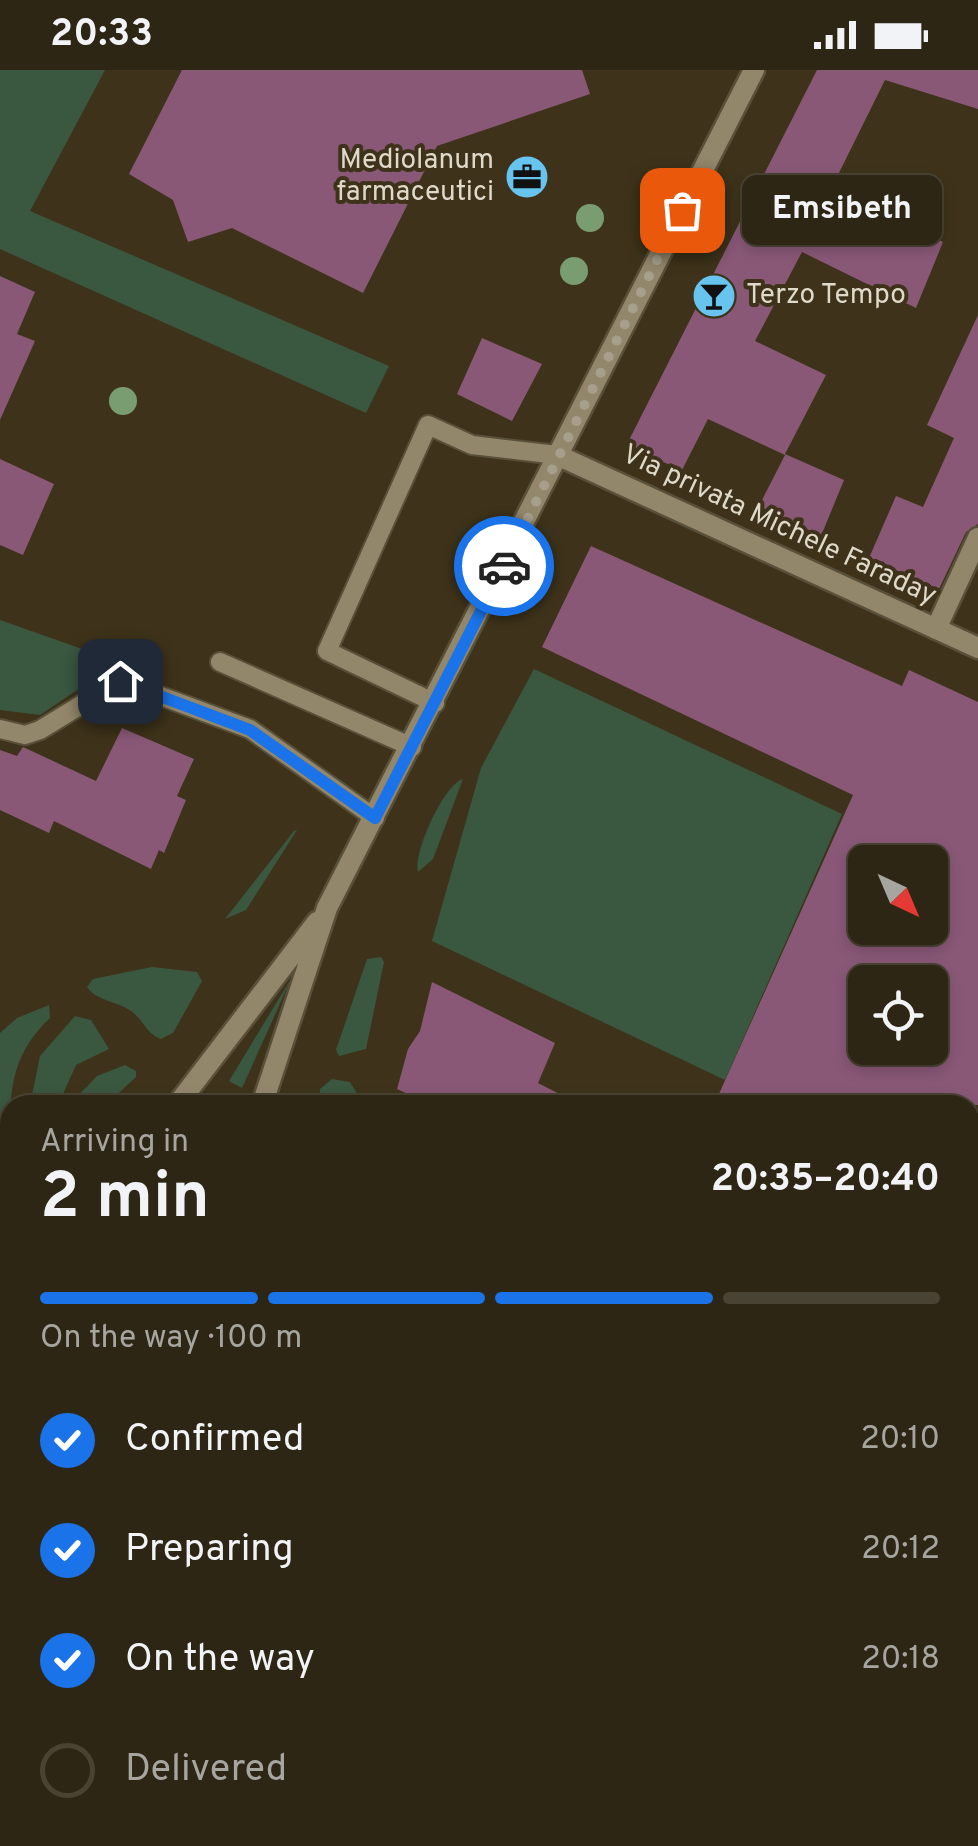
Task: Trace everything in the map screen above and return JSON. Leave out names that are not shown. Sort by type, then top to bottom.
[{"type":"street","points":[[265,1095],[328,908],[754,70]]},
{"type":"street","name":"Via privata Michele Faraday","points":[[558,454],[978,648]]},
{"type":"street","points":[[936,629],[978,538]]},
{"type":"street","points":[[185,1095],[328,908]]},
{"type":"lane","points":[[434,703],[327,652],[428,425],[472,444],[558,454]]},
{"type":"lane","points":[[220,662],[412,747]]},
{"type":"lane","points":[[0,730],[25,735],[40,730],[120,681],[250,730],[375,818]]},
{"type":"green space","points":[[0,70],[105,70],[30,211],[389,366],[366,413],[0,249]]},
{"type":"green space","points":[[0,620],[119,662],[40,715],[0,710]]},
{"type":"green space","points":[[534,669],[842,814],[725,1080],[432,941],[481,768]]},
{"type":"green space","points":[[463,779],[433,859],[418,872],[420,850],[432,820],[447,793]]},
{"type":"green space","points":[[297,830],[246,910],[225,919],[294,831]]},
{"type":"green space","points":[[381,957],[384,962],[366,1049],[339,1056],[336,1050],[367,959]]},
{"type":"green space","points":[[152,967],[197,972],[202,981],[173,1033],[161,1039],[131,1011],[87,987],[93,979]]},
{"type":"green space","points":[[292,977],[242,1088],[229,1081]]},
{"type":"green space","points":[[49,1005],[50,1018],[22,1056],[11,1095],[0,1095],[0,1033],[17,1018]]},
{"type":"green space","points":[[75,1016],[91,1020],[109,1049],[76,1065],[62,1095],[32,1095],[40,1056]]},
{"type":"green space","points":[[125,1065],[136,1071],[136,1077],[117,1095],[79,1095],[97,1076]]},
{"type":"green space","points":[[332,1079],[350,1082],[358,1095],[320,1095],[320,1089]]},
{"type":"building","points":[[182,70],[582,70],[590,94],[437,146],[363,293],[232,228],[188,242],[173,200],[129,174]]},
{"type":"building","points":[[817,70],[978,70],[978,109],[885,80],[833,185],[943,242],[916,308],[802,252],[755,341],[826,375],[785,454],[844,480],[821,536],[759,506],[785,455],[708,419],[682,470],[626,446]]},
{"type":"building","points":[[0,276],[35,292],[17,334],[35,341],[0,420]]},
{"type":"building","points":[[978,315],[978,524],[966,532],[939,589],[869,558],[896,496],[923,507],[954,438],[927,425]]},
{"type":"building","points":[[482,338],[542,364],[512,421],[457,394]]},
{"type":"building","points":[[0,459],[54,484],[23,555],[0,545]]},
{"type":"building","points":[[591,546],[902,686],[909,670],[978,702],[978,1095],[718,1095],[853,795],[542,647]]},
{"type":"building","points":[[122,728],[194,759],[177,796],[186,800],[164,853],[159,850],[151,869],[54,821],[49,833],[0,810],[0,750],[17,756],[23,747],[96,781]]},
{"type":"building","points":[[432,982],[555,1043],[538,1083],[561,1095],[410,1095],[397,1089],[408,1049],[420,1031]]},
{"type":"way so far","points":[[504,566],[682,210]]},
{"type":"place","name":"Mediolanum farmaceutici","points":[[527,177]]},
{"type":"place","name":"Emsibeth","points":[[682,210]]},
{"type":"place","name":"Terzo Tempo","points":[[714,296]]},
{"type":"route","points":[[120,681],[250,730],[375,818],[504,566]]}]
